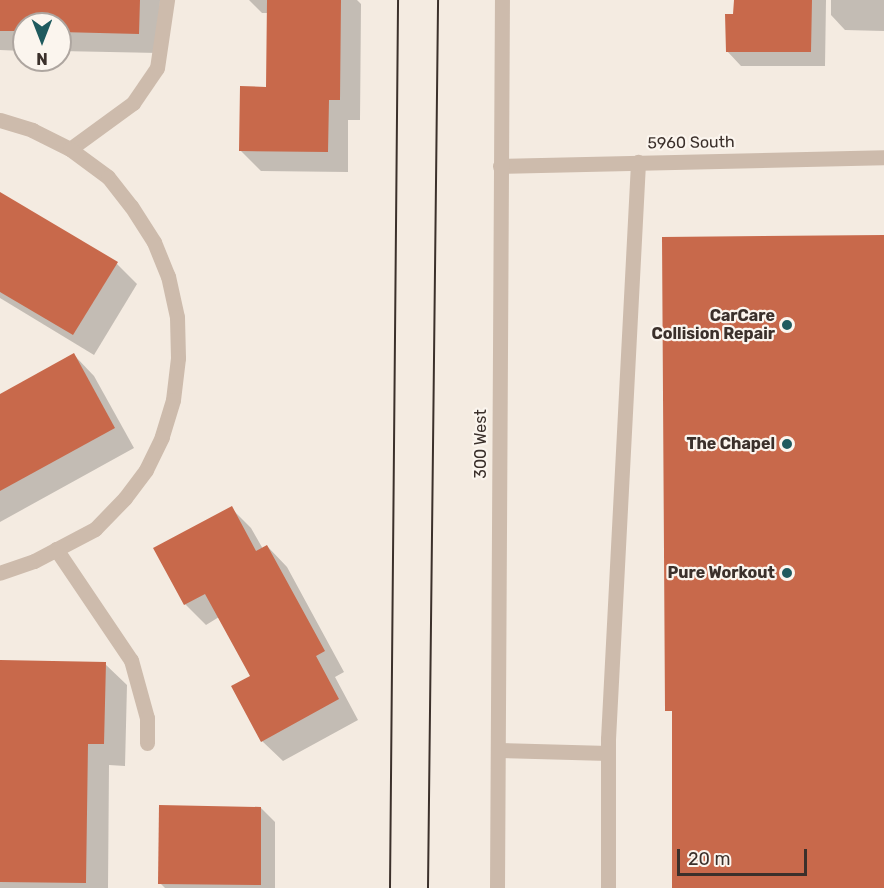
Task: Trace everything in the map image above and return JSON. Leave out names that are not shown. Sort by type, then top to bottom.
[{"type":"street","points":[[70,148],[133,103],[157,68],[167,0]]},
{"type":"street","name":"300 West","points":[[497,888],[502,0]]},
{"type":"street","points":[[0,120],[32,130],[70,148],[108,177],[131,206],[154,242],[168,276],[177,317],[178,358],[173,400],[162,437],[146,470],[125,498],[95,529],[34,561],[0,573]]},
{"type":"street","name":"5960 South","points":[[500,166],[884,157]]},
{"type":"street","points":[[608,888],[608,753],[638,162]]},
{"type":"street","points":[[56,549],[132,660],[147,718],[147,743]]},
{"type":"street","points":[[498,750],[608,753]]},
{"type":"building","points":[[0,0],[140,0],[139,34],[72,32],[72,12],[12,12],[12,31],[0,31]]},
{"type":"building","points":[[267,0],[341,0],[340,100],[329,100],[328,152],[239,151],[240,86],[266,87]]},
{"type":"building","points":[[734,0],[812,0],[811,52],[726,52],[725,14],[733,14]]},
{"type":"building","points":[[0,192],[118,262],[73,335],[0,292]]},
{"type":"building","points":[[884,235],[884,888],[672,888],[672,711],[665,711],[662,237]]},
{"type":"building","points":[[74,353],[115,428],[0,491],[0,394]]},
{"type":"building","points":[[232,506],[256,551],[267,545],[325,651],[316,656],[339,699],[261,742],[231,686],[250,676],[205,594],[184,605],[153,548]]},
{"type":"building","points":[[0,660],[106,662],[104,744],[88,744],[86,883],[0,882]]},
{"type":"building","points":[[159,805],[261,807],[261,885],[158,884]]},
{"type":"tram line","points":[[390,888],[398,0]]},
{"type":"tram line","points":[[428,888],[438,0]]},
{"type":"place","name":"CarCare Collision Repair","points":[[787,325]]},
{"type":"place","name":"The Chapel","points":[[787,444]]},
{"type":"place","name":"Pure Workout","points":[[787,573]]}]
